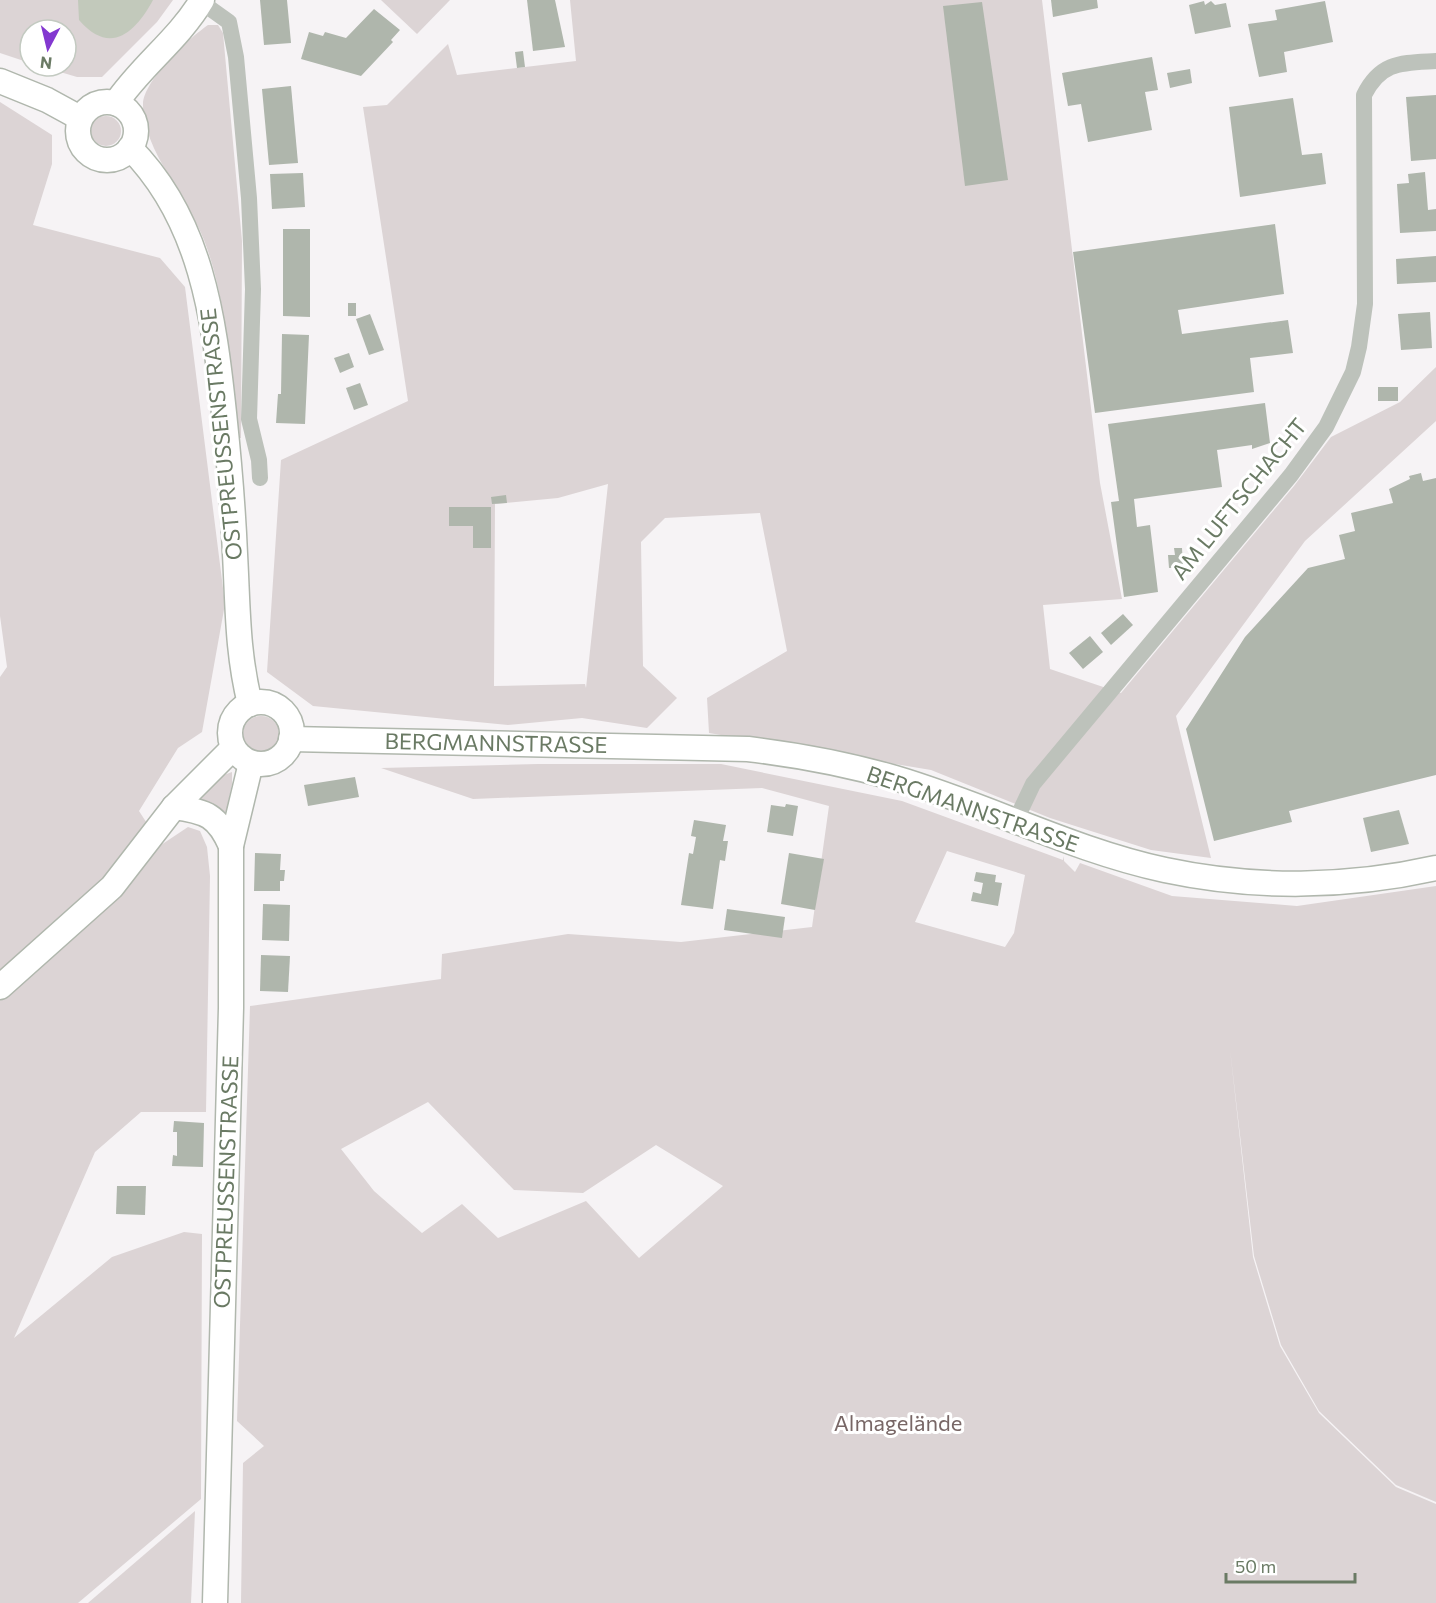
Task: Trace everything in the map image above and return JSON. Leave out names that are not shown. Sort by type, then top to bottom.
[{"type":"street","name":"OSTPREUSSENSTRASSE","points":[[116,103],[136,76],[190,19],[201,1],[229,22],[236,57],[252,266],[249,419],[260,460],[260,478]]},
{"type":"street","name":"AM LUFTSCHACHT","points":[[1015,822],[1033,784],[1291,475],[1326,427],[1353,372],[1365,304],[1364,95],[1375,76],[1388,67],[1404,63],[1436,61]]},
{"type":"street","points":[[0,81],[47,100],[80,118]]},
{"type":"street","points":[[99,102],[116,103],[124,107],[135,122],[135,140],[124,155],[106,160],[89,154],[78,138],[80,118],[85,111],[99,102]]},
{"type":"street","name":"OSTPREUSSENSTRASSE","points":[[130,148],[145,163],[181,219],[194,249],[204,282],[220,377],[233,513],[239,655],[250,704]]},
{"type":"street","points":[[268,703],[284,713],[292,730],[291,739],[281,757],[261,765],[242,755],[230,738],[234,717],[250,704],[268,703]]},
{"type":"street","name":"BERGMANNSTRASSE","points":[[291,739],[748,748],[812,757],[896,778],[1101,853],[1165,870],[1278,884],[1366,880],[1436,868]]},
{"type":"street","name":"OSTPREUSSENSTRASSE","points":[[215,1603],[231,1008],[231,846],[242,755]]},
{"type":"street","points":[[0,987],[112,887],[174,807],[203,775],[242,755]]},
{"type":"street","points":[[174,807],[196,810],[210,816],[222,825],[231,846]]},
{"type":"green space","points":[[0,0],[173,0],[157,22],[102,77],[78,77],[78,18],[18,18],[18,59],[0,53]]},
{"type":"green space","points":[[381,0],[450,0],[417,34]]},
{"type":"green space","points":[[570,0],[1042,0],[1100,483],[1122,599],[1043,605],[1050,669],[1121,693],[1294,486],[1331,437],[1400,402],[1436,367],[1436,421],[1305,541],[1176,716],[1211,858],[1151,850],[1050,818],[931,770],[709,733],[707,698],[787,651],[760,513],[665,518],[641,542],[643,666],[677,698],[647,728],[582,718],[508,725],[313,706],[267,672],[281,460],[408,401],[363,107],[387,105],[448,44],[457,75],[576,61]],"holes":[[[608,484],[586,688],[585,684],[494,686],[495,504],[558,498]]]},
{"type":"green space","points":[[208,25],[218,25],[223,33],[242,241],[241,438],[238,438],[227,338],[212,264],[197,224],[150,138],[143,104],[145,94],[159,72],[179,49]]},
{"type":"green space","points":[[0,102],[52,135],[52,164],[33,225],[160,258],[185,287],[225,604],[202,732],[178,748],[139,811],[161,845],[188,827],[200,831],[207,847],[210,876],[206,1112],[141,1112],[95,1152],[14,1338],[112,1257],[184,1232],[202,1234],[201,1499],[78,1603],[0,1603],[0,677],[7,667],[0,616]]},
{"type":"green space","points":[[106,116],[117,120],[121,131],[117,142],[106,146],[95,142],[91,131],[95,120]]},
{"type":"green space","points":[[261,716],[274,721],[279,734],[274,747],[261,752],[248,747],[243,734],[248,721]]},
{"type":"green space","name":"Almagelände","points":[[538,764],[721,764],[902,801],[1063,860],[1064,856],[1064,861],[1075,872],[1080,863],[1172,896],[1297,906],[1436,886],[1436,1502],[1396,1485],[1319,1411],[1281,1345],[1254,1256],[1230,1049],[1253,1257],[1280,1346],[1319,1413],[1396,1487],[1436,1504],[1436,1603],[241,1603],[243,1463],[264,1446],[237,1421],[250,1006],[441,979],[442,954],[568,934],[681,942],[812,927],[829,806],[762,788],[473,799],[381,768]],"holes":[[[947,851],[1025,875],[1014,933],[1005,947],[915,922]],[[428,1102],[514,1190],[583,1193],[656,1145],[723,1186],[639,1258],[586,1201],[498,1238],[462,1204],[422,1233],[374,1191],[341,1149]]]},
{"type":"green space","points":[[232,772],[226,812],[199,800],[198,796],[221,776]]},
{"type":"green space","points":[[195,1511],[191,1603],[88,1603]]},
{"type":"shaded area","points":[[78,0],[153,0],[130,30],[121,36],[111,38],[101,37],[90,31],[79,20]]},
{"type":"building","points":[[260,0],[287,0],[291,43],[264,45]]},
{"type":"building","points":[[527,0],[555,0],[565,47],[533,51]]},
{"type":"building","points":[[1051,0],[1097,0],[1098,8],[1053,17]]},
{"type":"building","points":[[1204,1],[1205,5],[1211,1],[1215,5],[1226,3],[1231,27],[1195,34],[1189,5]]},
{"type":"building","points":[[1325,1],[1333,42],[1284,52],[1287,72],[1259,77],[1248,24],[1277,20],[1275,10]]},
{"type":"building","points":[[982,2],[1008,180],[965,186],[943,6]]},
{"type":"building","points":[[374,9],[400,30],[391,40],[393,42],[361,76],[301,59],[309,32],[323,36],[325,32],[346,38]]},
{"type":"building","points":[[523,51],[525,67],[517,68],[515,52]]},
{"type":"building","points":[[1152,57],[1158,90],[1145,92],[1152,130],[1088,142],[1081,104],[1068,106],[1062,73]]},
{"type":"building","points":[[1190,69],[1192,83],[1170,88],[1167,73]]},
{"type":"building","points":[[291,86],[298,163],[269,165],[262,89]]},
{"type":"building","points":[[1436,95],[1436,159],[1411,161],[1406,97]]},
{"type":"building","points":[[1293,98],[1302,155],[1322,153],[1326,184],[1240,197],[1229,107]]},
{"type":"building","points":[[1425,172],[1428,210],[1436,209],[1436,231],[1400,233],[1397,184],[1409,183],[1408,174]]},
{"type":"building","points":[[303,173],[305,207],[272,209],[270,174]]},
{"type":"building","points":[[1275,224],[1284,294],[1178,310],[1182,334],[1288,320],[1293,353],[1250,358],[1254,392],[1095,413],[1073,252]]},
{"type":"building","points":[[283,229],[310,229],[310,317],[283,316]]},
{"type":"building","points":[[1436,256],[1436,282],[1397,284],[1396,259]]},
{"type":"building","points":[[348,303],[356,303],[356,316],[348,316]]},
{"type":"building","points":[[1430,312],[1432,348],[1401,350],[1398,314]]},
{"type":"building","points":[[370,314],[384,350],[369,355],[356,319]]},
{"type":"building","points":[[282,334],[309,335],[305,424],[276,423],[278,394],[281,394]]},
{"type":"building","points":[[349,353],[354,367],[340,373],[334,358]]},
{"type":"building","points":[[360,383],[368,405],[354,410],[346,388]]},
{"type":"building","points":[[1378,387],[1398,387],[1398,401],[1378,401]]},
{"type":"building","points":[[1265,403],[1270,443],[1252,449],[1252,445],[1217,450],[1222,487],[1134,499],[1137,527],[1150,525],[1158,592],[1124,597],[1111,502],[1119,501],[1108,424]]},
{"type":"building","points":[[1421,473],[1423,481],[1436,478],[1436,775],[1289,811],[1292,822],[1214,841],[1186,729],[1245,637],[1308,568],[1345,559],[1339,535],[1355,531],[1351,513],[1393,503],[1389,489],[1410,479],[1409,476]]},
{"type":"building","points":[[506,495],[507,503],[492,504],[491,497]]},
{"type":"building","points":[[449,507],[491,507],[491,548],[473,548],[473,526],[449,526]]},
{"type":"building","points":[[1174,548],[1182,548],[1183,567],[1169,568],[1168,555],[1175,555]]},
{"type":"building","points":[[1123,614],[1133,625],[1111,645],[1101,633]]},
{"type":"building","points":[[1090,636],[1103,652],[1083,669],[1069,653]]},
{"type":"building","points":[[355,777],[359,797],[308,806],[304,785]]},
{"type":"building","points":[[786,804],[798,806],[793,836],[767,832],[771,805],[785,807]]},
{"type":"building","points":[[1399,810],[1409,844],[1371,852],[1363,818]]},
{"type":"building","points":[[694,820],[726,825],[723,841],[728,841],[725,861],[720,860],[713,909],[681,905],[689,853],[693,854],[696,837],[691,836]]},
{"type":"building","points":[[255,853],[281,854],[280,870],[285,870],[284,881],[280,881],[280,891],[254,891]]},
{"type":"building","points":[[789,853],[824,859],[815,910],[781,904]]},
{"type":"building","points":[[976,872],[996,875],[995,882],[1002,883],[998,906],[971,901],[973,892],[981,894],[983,883],[974,881]]},
{"type":"building","points":[[263,904],[290,905],[289,941],[262,940]]},
{"type":"building","points":[[727,909],[785,917],[782,938],[724,930]]},
{"type":"building","points":[[261,955],[290,956],[288,992],[260,991]]},
{"type":"building","points":[[174,1121],[204,1123],[203,1167],[172,1166],[173,1155],[177,1156],[177,1132],[173,1132]]},
{"type":"building","points":[[117,1186],[146,1186],[145,1215],[116,1214]]}]
